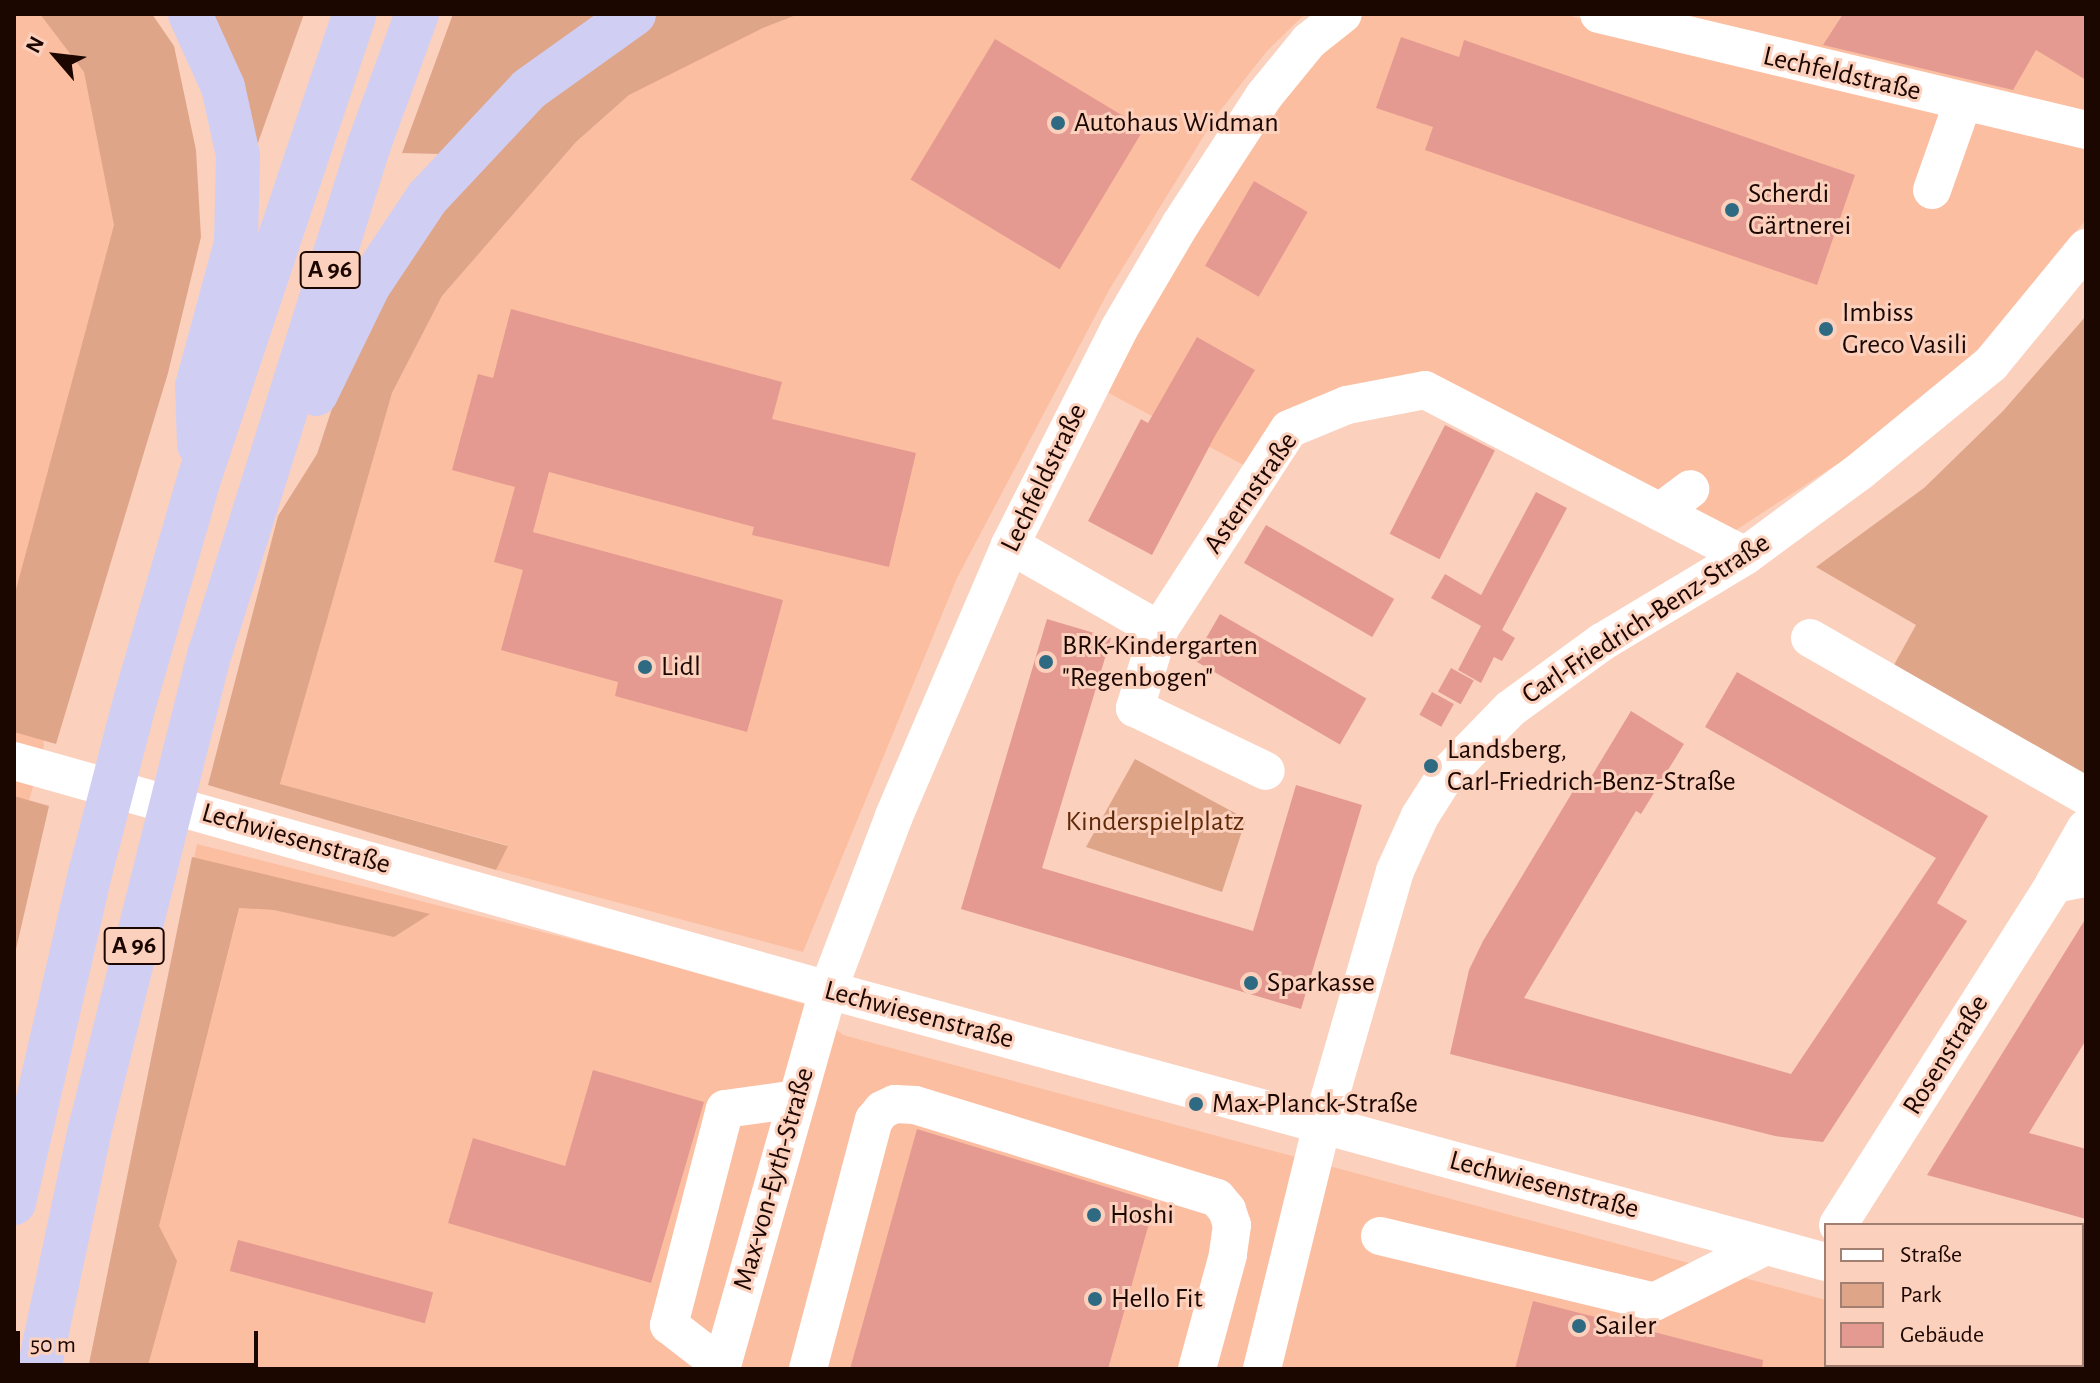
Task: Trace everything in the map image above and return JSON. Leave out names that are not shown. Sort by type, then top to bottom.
[{"type":"highway","points":[[190,14],[223,87],[238,155],[236,243],[197,387],[200,476]]},
{"type":"highway","name":"A 96","points":[[14,1203],[91,870],[200,476],[355,14]]},
{"type":"highway","name":"A 96","points":[[39,1369],[89,1133],[149,886],[248,528],[369,145],[417,14]]},
{"type":"highway","points":[[248,528],[295,448],[343,333],[362,297],[427,198],[529,89],[634,14]]},
{"type":"street","name":"Lechfeldstraße","points":[[828,990],[894,816],[1010,545],[1119,329],[1180,225],[1264,96],[1309,41],[1343,14]]},
{"type":"street","name":"Lechfeldstraße","points":[[1599,14],[2086,130]]},
{"type":"street","points":[[1932,190],[1963,102]]},
{"type":"street","name":"Carl-Friedrich-Benz-Straße","points":[[1322,1124],[1395,871],[1420,816],[1446,775],[1510,709],[1602,642],[1745,556],[1859,472],[1991,364],[2086,248]]},
{"type":"street","name":"Asternstraße","points":[[1266,771],[1135,708],[1159,630],[1289,429],[1347,405],[1425,390],[1745,556]]},
{"type":"street","points":[[1660,512],[1690,489]]},
{"type":"street","points":[[1010,545],[1159,630]]},
{"type":"street","points":[[1810,638],[2086,796]]},
{"type":"street","name":"Lechwiesenstraße","points":[[14,761],[828,990],[1766,1246],[1823,1255]]},
{"type":"street","name":"Rosenstraße","points":[[1839,1223],[2070,881],[2086,828]]},
{"type":"street","name":"Max-von-Eyth-Straße","points":[[721,1367],[828,990]]},
{"type":"street","points":[[721,1367],[669,1325],[725,1109],[797,1099]]},
{"type":"street","points":[[808,1369],[874,1120],[882,1110],[895,1104],[915,1105],[1217,1198],[1227,1210],[1232,1225],[1228,1255],[1197,1369]]},
{"type":"street","points":[[1262,1369],[1322,1124]]},
{"type":"street","points":[[1380,1236],[1654,1302],[1766,1246]]},
{"type":"shaded area","points":[[14,14],[102,14],[160,231],[39,675],[44,746],[29,801],[14,814]]},
{"type":"shaded area","points":[[799,14],[1305,14],[1267,51],[1216,116],[1109,290],[957,578],[803,952],[496,870],[507,845],[280,784],[392,393],[442,296],[576,142],[629,95],[763,28]]},
{"type":"shaded area","points":[[1563,14],[2086,145],[2086,220],[1977,350],[1848,457],[1733,532],[1422,378],[1251,469],[1103,390],[1274,101],[1359,16]]},
{"type":"shaded area","points":[[1632,14],[2086,14],[2086,115]]},
{"type":"shaded area","points":[[197,844],[637,956],[807,1005],[843,1035],[1824,1299],[1824,1367],[2082,1369],[88,1369]]},
{"type":"green space","points":[[40,14],[152,14],[174,46],[196,150],[201,237],[168,373],[56,744],[14,732],[14,597],[114,225],[84,72]]},
{"type":"green space","points":[[205,14],[304,14],[255,151]]},
{"type":"green space","points":[[453,14],[606,14],[440,154],[402,153]]},
{"type":"green space","points":[[658,14],[799,14],[763,28],[629,95],[576,142],[442,296],[392,393],[280,784],[508,846],[496,870],[208,785],[278,516],[317,454],[356,336],[465,174],[603,48]]},
{"type":"green space","points":[[2086,316],[2086,785],[1889,674],[1916,625],[1816,567],[1924,488],[2003,411]]},
{"type":"green space","name":"Kinderspielplatz","points":[[1135,759],[1246,819],[1222,892],[1086,847]]},
{"type":"green space","points":[[14,796],[49,806],[14,958]]},
{"type":"green space","points":[[192,857],[430,914],[394,937],[274,910],[239,908],[159,1226],[177,1261],[147,1369],[88,1369]]},
{"type":"building","points":[[1843,14],[2086,14],[2086,80],[2036,50],[2013,90],[1823,45]]},
{"type":"building","points":[[1401,37],[1459,57],[1464,40],[1855,175],[1817,285],[1425,150],[1433,127],[1376,108]]},
{"type":"building","points":[[995,39],[1144,129],[1060,269],[911,180]]},
{"type":"building","points":[[1254,181],[1308,212],[1259,297],[1205,266]]},
{"type":"building","points":[[511,309],[782,382],[772,419],[916,453],[889,567],[752,535],[754,527],[549,472],[533,532],[783,600],[747,732],[615,696],[618,682],[501,650],[523,570],[494,562],[515,487],[452,470],[478,374],[493,378]]},
{"type":"building","points":[[1197,337],[1255,370],[1216,434],[1152,555],[1088,521],[1141,419],[1148,423]]},
{"type":"building","points":[[1445,425],[1495,450],[1440,559],[1390,534]]},
{"type":"building","points":[[1536,492],[1567,508],[1502,630],[1515,638],[1502,661],[1494,657],[1481,683],[1458,670],[1481,626],[1431,598],[1445,574],[1481,595]]},
{"type":"building","points":[[1266,525],[1394,599],[1372,637],[1244,563]]},
{"type":"building","points":[[1220,614],[1366,698],[1340,744],[1194,660]]},
{"type":"building","points":[[1047,619],[1111,638],[1042,868],[1253,931],[1296,785],[1362,805],[1301,1009],[961,909]]},
{"type":"building","points":[[1451,668],[1474,681],[1461,704],[1438,692]]},
{"type":"building","points":[[1737,672],[1988,816],[1937,903],[1967,921],[1823,1142],[1775,1136],[1450,1054],[1469,970],[1483,941],[1578,783],[1585,787],[1631,711],[1684,744],[1641,814],[1636,811],[1524,998],[1791,1074],[1936,858],[1705,727]]},
{"type":"building","points":[[1432,692],[1454,704],[1441,727],[1419,715]]},
{"type":"building","points":[[2086,918],[2086,1040],[2029,1133],[2086,1149],[2086,1219],[1927,1175]]},
{"type":"building","points":[[593,1070],[704,1102],[651,1283],[448,1223],[473,1138],[565,1166]]},
{"type":"building","points":[[917,1129],[1155,1202],[1108,1369],[850,1369]]},
{"type":"building","points":[[238,1240],[433,1292],[425,1323],[230,1271]]},
{"type":"building","name":"Sailer","points":[[1533,1301],[1763,1360],[1762,1369],[1515,1369]]},
{"type":"place","name":"Autohaus Widman","points":[[1058,123]]},
{"type":"place","name":"Scherdi Gärtnerei","points":[[1732,210]]},
{"type":"place","name":"Imbiss Greco Vasili","points":[[1826,329]]},
{"type":"place","name":"BRK-Kindergarten \"Regenbogen\"","points":[[1046,662]]},
{"type":"place","name":"Lidl","points":[[645,667]]},
{"type":"place","name":"Landsberg, Carl-Friedrich-Benz-Straße","points":[[1431,766]]},
{"type":"place","name":"Sparkasse","points":[[1251,983]]},
{"type":"place","name":"Max-Planck-Straße","points":[[1196,1104]]},
{"type":"place","name":"Hoshi","points":[[1094,1215]]},
{"type":"place","name":"Hello Fit","points":[[1095,1299]]},
{"type":"place","name":"Sailer","points":[[1579,1326]]}]
